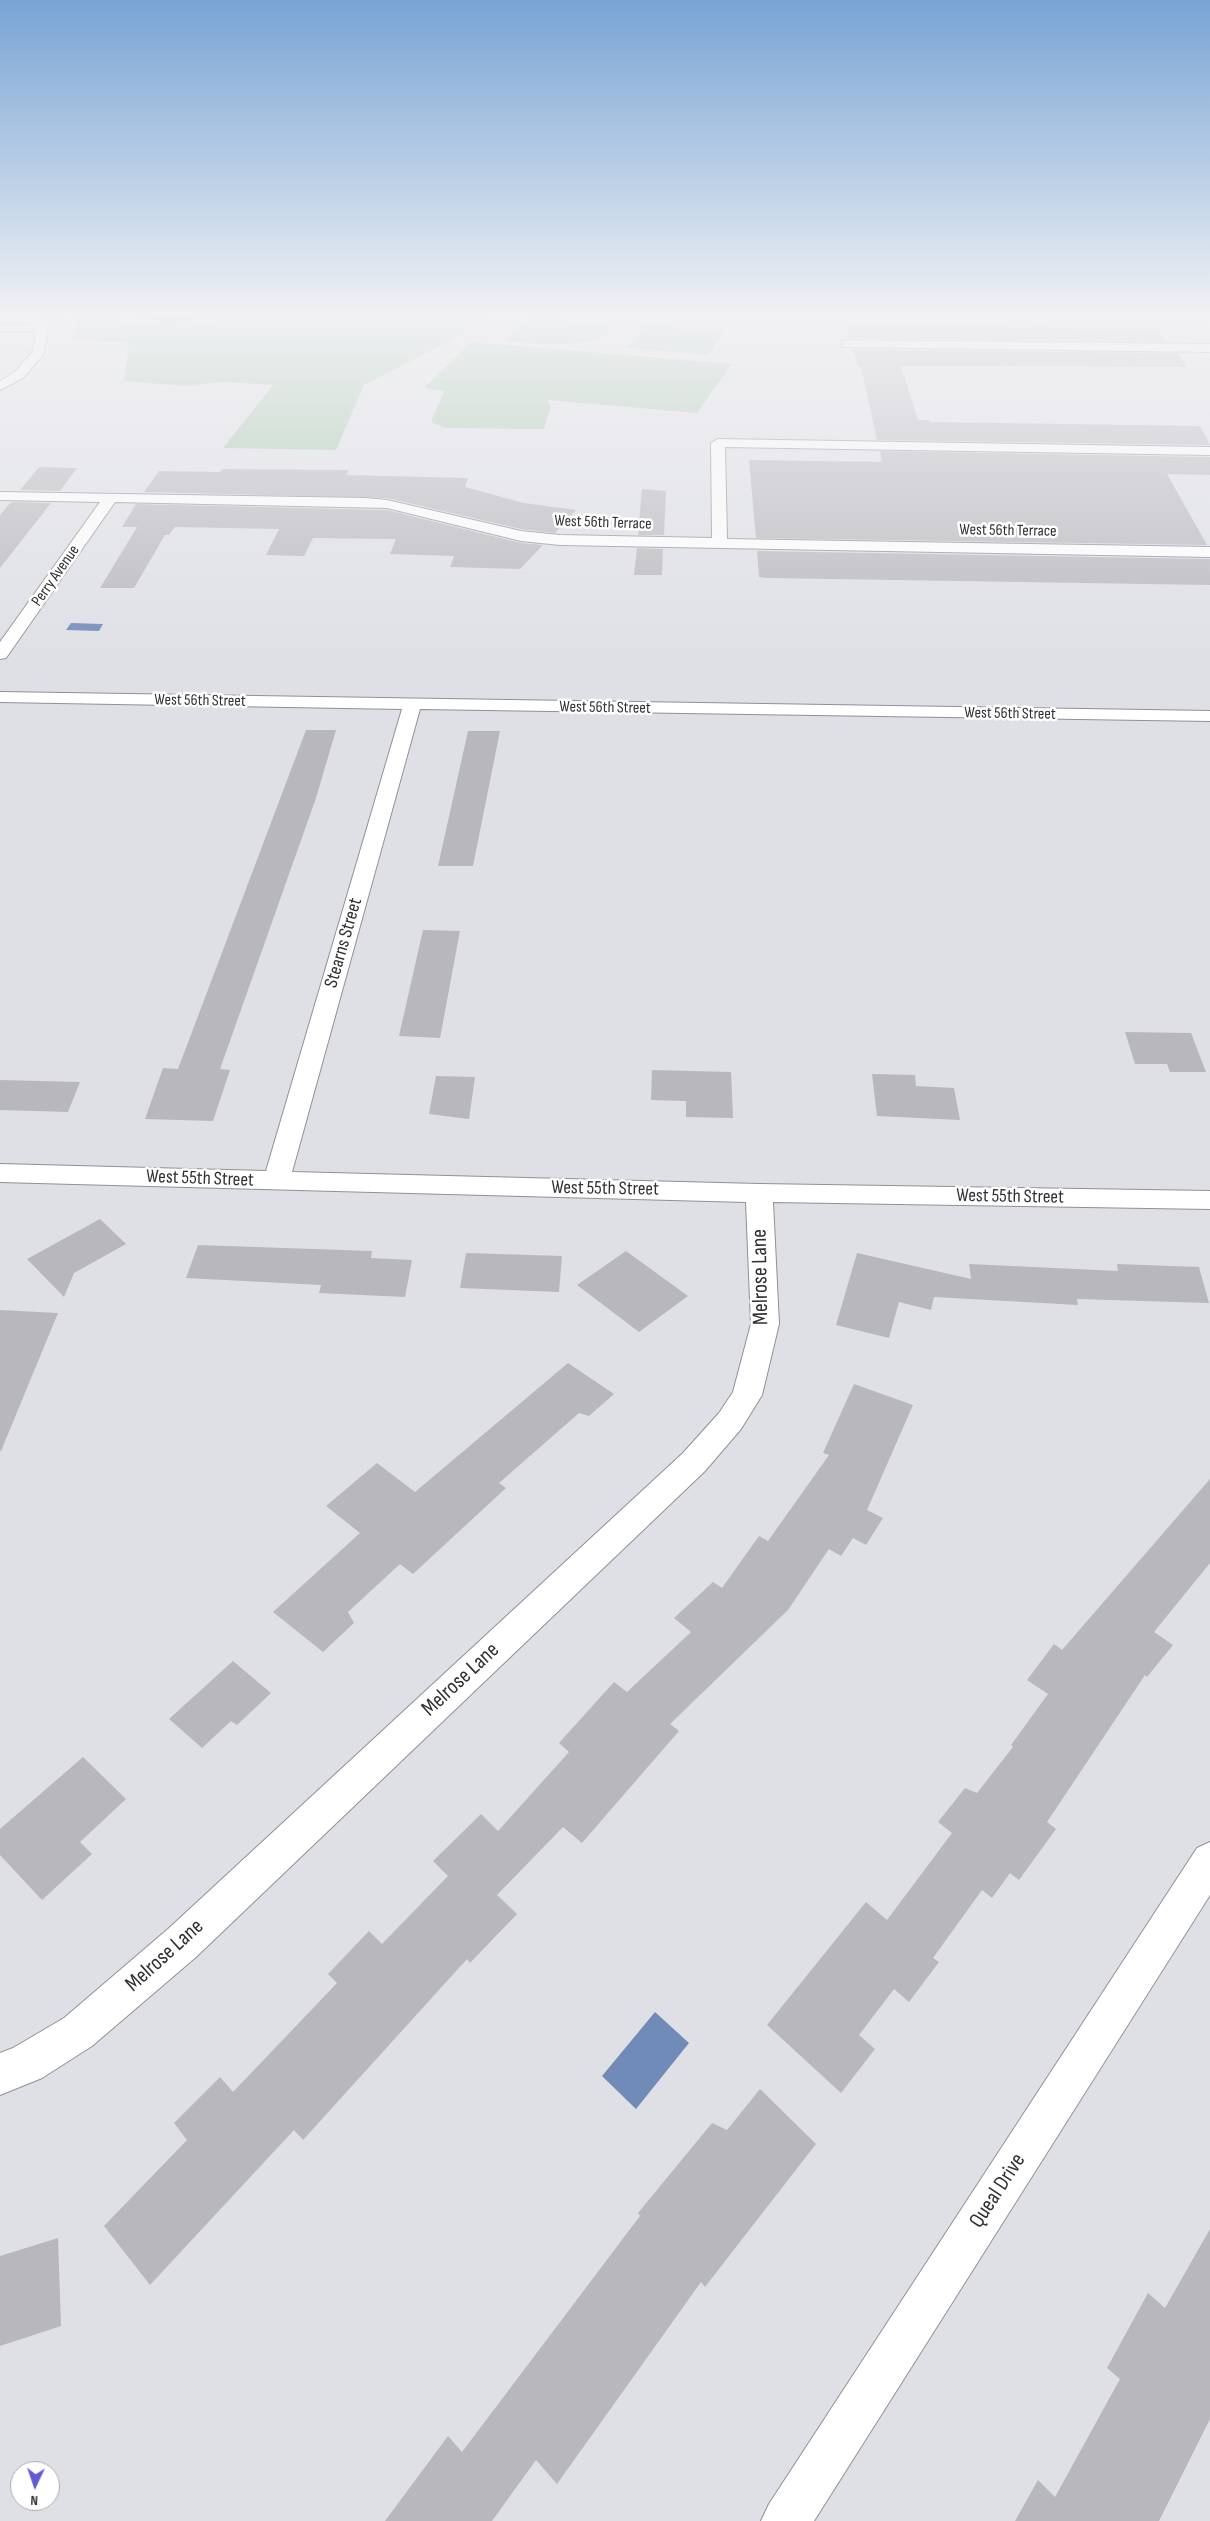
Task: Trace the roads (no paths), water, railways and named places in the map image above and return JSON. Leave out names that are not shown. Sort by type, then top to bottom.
[{"type":"street","points":[[720,543],[718,443],[1210,451]]},
{"type":"street","name":"West 56th Terrace","points":[[0,496],[365,502],[387,504],[540,539],[1210,552]]},
{"type":"street","name":"Perry Avenue","points":[[0,654],[112,498]]},
{"type":"street","name":"West 56th Street","points":[[0,697],[412,705],[1210,716]]},
{"type":"street","name":"Stearns Street","points":[[276,1182],[412,705]]},
{"type":"street","name":"West 55th Street","points":[[0,1173],[276,1182],[759,1193],[1210,1200]]},
{"type":"street","name":"Melrose Lane","points":[[0,2074],[27,2063],[78,2032],[182,1942],[694,1462],[730,1421],[747,1395],[765,1324],[765,1290],[759,1193]]},
{"type":"street","name":"Queal Drive","points":[[786,2521],[1210,1861]]},
{"type":"water","points":[[71,623],[103,624],[99,631],[66,630]]},
{"type":"water","points":[[655,2012],[689,2043],[636,2109],[602,2076]]}]
